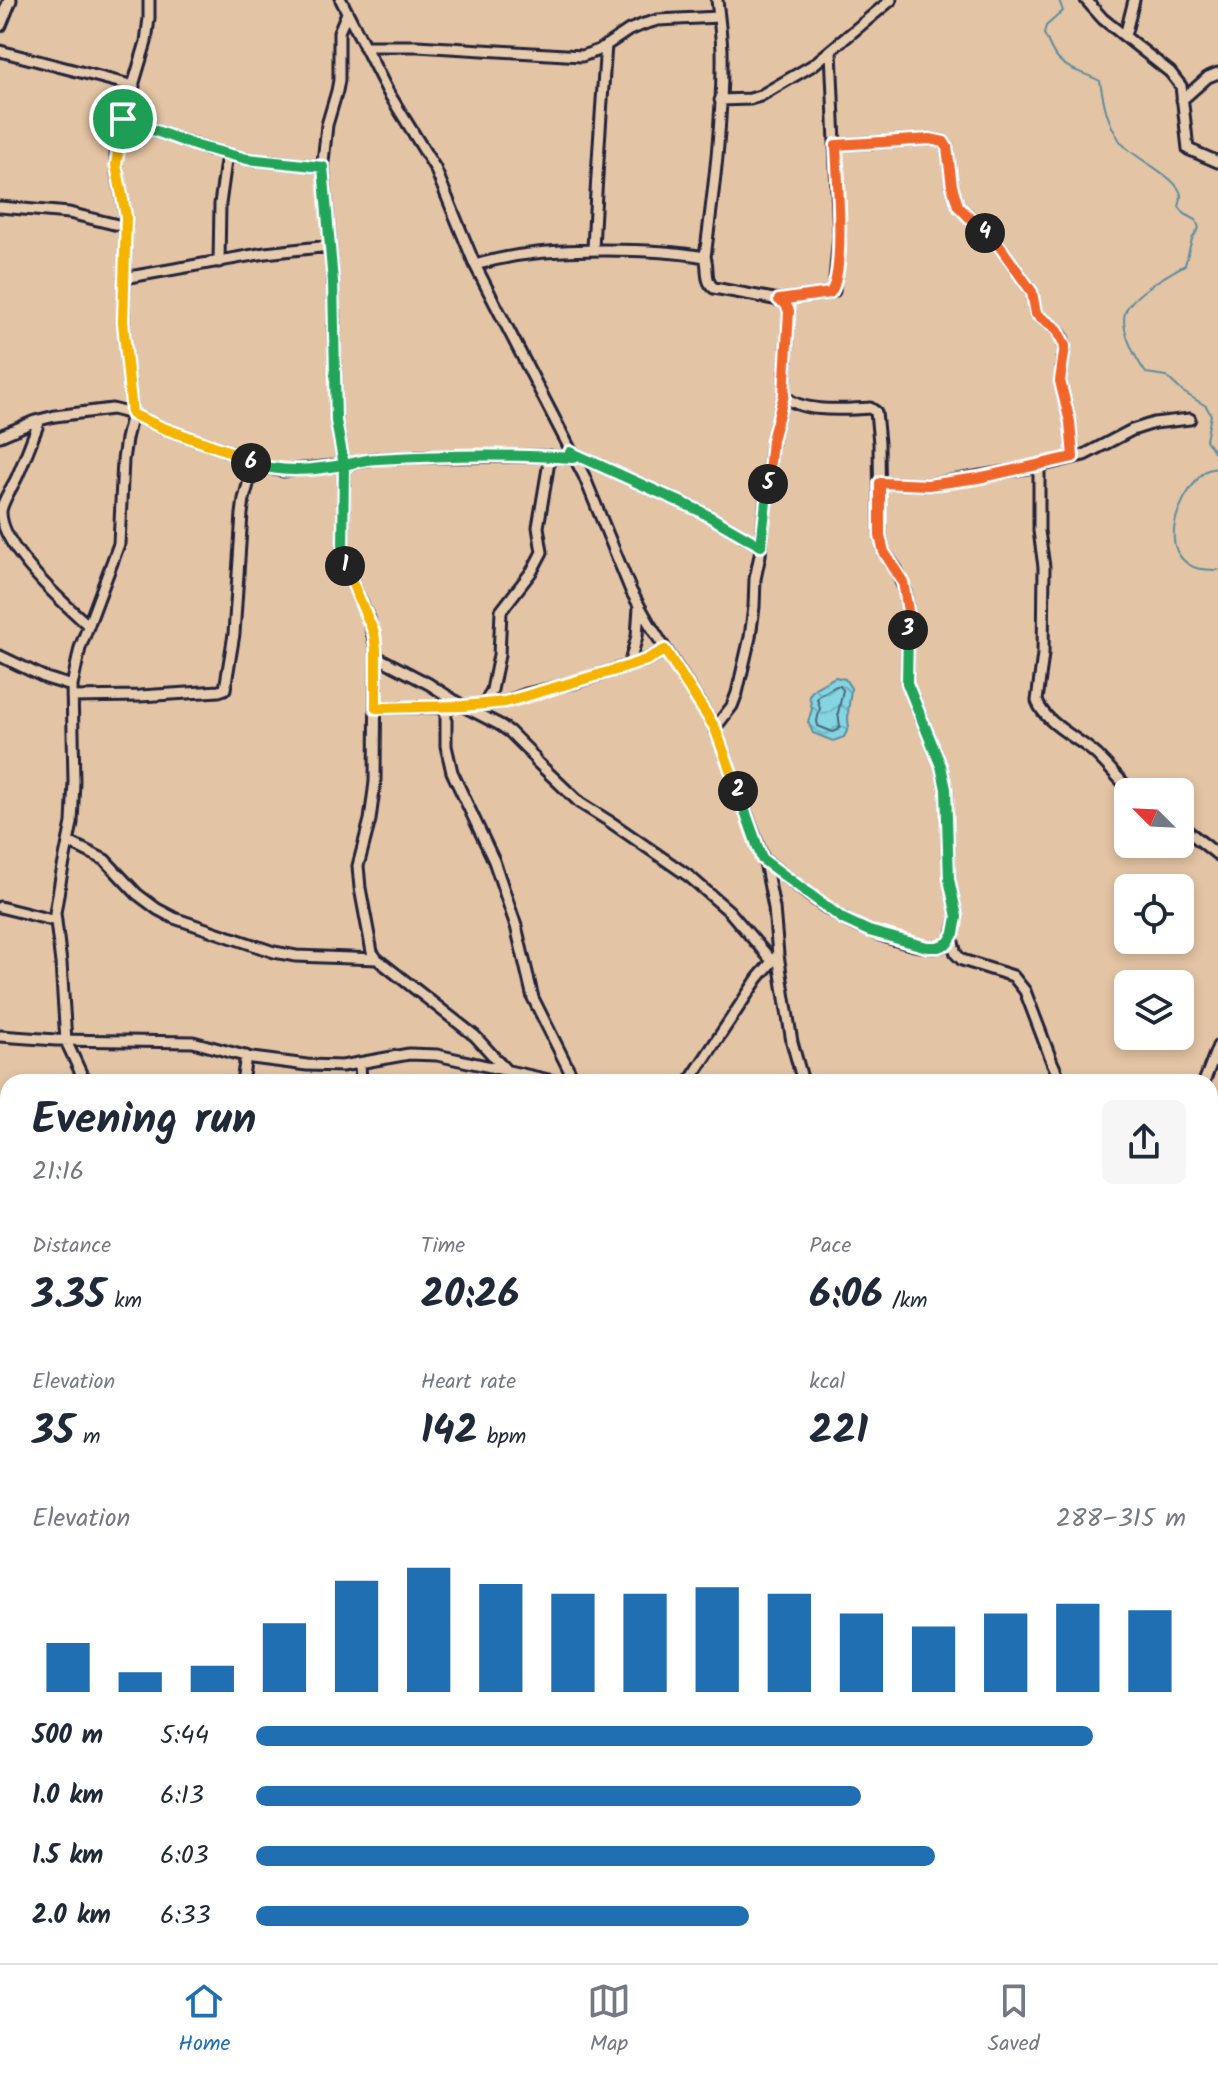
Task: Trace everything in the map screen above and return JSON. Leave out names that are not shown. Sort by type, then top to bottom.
[{"type":"main road","points":[[0,25],[10,0]]},
{"type":"street","points":[[81,1074],[66,1041],[56,921],[69,842],[74,781],[72,691],[80,648],[119,544],[123,460],[132,414],[123,322],[126,227],[116,165],[123,119],[146,42],[149,0]]},
{"type":"street","points":[[341,0],[388,92],[435,168],[475,265],[584,476],[639,606],[715,728],[762,859],[774,908],[775,958],[801,1074]]},
{"type":"street","points":[[715,728],[732,706],[744,670],[750,637],[772,440],[784,395],[789,311],[785,303],[779,300],[714,288],[707,280],[705,257],[713,197],[722,49],[717,0]]},
{"type":"street","points":[[720,100],[760,96],[813,65],[891,0]]},
{"type":"street","points":[[1086,0],[1103,19],[1170,72],[1181,86],[1188,149],[1218,162]]},
{"type":"street","points":[[1125,36],[1134,0]]},
{"type":"street","points":[[347,13],[339,32],[339,80],[327,125],[323,167],[333,282],[336,421],[344,465],[343,548],[345,564],[374,633],[377,657],[375,782],[370,820],[358,866],[367,931],[377,959],[475,1036],[505,1069]]},
{"type":"street","points":[[364,46],[575,56],[599,50],[629,30],[658,20],[719,17]]},
{"type":"street","points":[[593,250],[606,45]]},
{"type":"street","points":[[0,51],[134,86]]},
{"type":"street","points":[[779,300],[834,291],[839,235],[831,51]]},
{"type":"street","points":[[1182,100],[1208,77],[1218,73]]},
{"type":"street","points":[[123,119],[197,146],[247,159],[323,167]]},
{"type":"street","points":[[836,145],[930,139],[944,142],[958,206],[998,244],[1032,292],[1036,314],[1057,329],[1062,337],[1065,353],[1060,381],[1070,422],[1073,457]]},
{"type":"street","points":[[219,262],[220,204],[227,154]]},
{"type":"street","points":[[0,207],[69,213],[126,227]]},
{"type":"street","points":[[124,278],[265,253],[330,246]]},
{"type":"street","points":[[475,265],[526,253],[593,250],[638,250],[705,257]]},
{"type":"street","points":[[784,395],[794,403],[835,411],[874,409],[876,412],[880,536],[884,552],[903,582],[908,611],[907,683],[941,766],[946,789],[949,879],[957,917],[952,939],[956,954],[962,960],[1013,976],[1025,991],[1058,1074]]},
{"type":"street","points":[[0,436],[55,416],[112,409],[283,471],[373,459],[572,455],[698,510],[761,546]]},
{"type":"street","points":[[880,483],[928,485],[1039,466],[1084,455],[1132,430],[1154,423],[1190,419]]},
{"type":"street","points":[[40,420],[1,509],[0,521],[17,554],[43,586],[88,625]]},
{"type":"street","points":[[484,705],[492,690],[499,655],[501,611],[532,571],[542,552],[539,514],[550,456]]},
{"type":"street","points":[[0,656],[72,691],[140,696],[225,689],[234,634],[242,514],[254,463]]},
{"type":"street","points":[[1039,466],[1039,531],[1044,567],[1043,654],[1037,701],[1056,724],[1097,755],[1119,778]]},
{"type":"street","points":[[629,666],[637,636],[639,606]]},
{"type":"street","points":[[376,708],[505,702],[629,666],[665,650]]},
{"type":"street","points":[[377,657],[500,725],[580,803],[690,877],[775,958]]},
{"type":"street","points":[[446,707],[446,746],[452,772],[494,861],[516,926],[533,998],[571,1074]]},
{"type":"street","points":[[1194,836],[1218,855]]},
{"type":"street","points":[[69,842],[105,860],[137,894],[174,918],[274,952],[296,956],[377,959]]},
{"type":"street","points":[[762,859],[843,919],[869,931],[927,947],[938,947],[952,939]]},
{"type":"street","points":[[0,907],[56,921]]},
{"type":"street","points":[[694,1074],[758,978],[775,958]]},
{"type":"street","points":[[0,1036],[66,1041],[193,1042],[246,1056],[307,1065],[342,1066],[409,1054],[437,1055],[525,1074]]},
{"type":"street","points":[[1207,1074],[1218,1046]]},
{"type":"street","points":[[243,1074],[246,1056]]},
{"type":"street","points":[[360,1063],[361,1074]]},
{"type":"water","points":[[835,677],[845,679],[851,688],[849,727],[844,737],[833,741],[813,733],[808,722],[812,709],[809,695]]},
{"type":"waterway","points":[[1059,0],[1063,11],[1046,26],[1044,34],[1054,53],[1067,66],[1100,81],[1107,112],[1120,141],[1172,181],[1181,195],[1179,207],[1196,220],[1199,228],[1192,239],[1185,265],[1134,299],[1128,306],[1124,320],[1130,344],[1146,373],[1166,376],[1183,392],[1206,406],[1211,415],[1206,440],[1218,457]]},
{"type":"waterway","points":[[1218,468],[1205,472],[1190,489],[1179,510],[1174,534],[1175,545],[1188,564],[1199,569],[1218,570]]},
{"type":"route","points":[[123,119],[116,165],[126,216],[123,322],[132,414],[247,461],[283,471],[344,465],[373,459],[573,458],[570,452],[698,510],[761,546],[772,440],[784,395],[789,311],[785,303],[779,300],[834,291],[839,235],[836,145],[930,139],[944,142],[958,206],[998,244],[1032,292],[1036,314],[1057,329],[1062,337],[1065,353],[1060,381],[1070,422],[1073,457],[978,478],[928,485],[880,483],[880,536],[884,552],[903,582],[908,611],[907,683],[941,766],[946,789],[949,879],[957,917],[952,939],[938,947],[927,947],[869,931],[843,919],[762,859],[715,728],[665,650],[629,666],[505,702],[376,708],[374,633],[345,564],[343,548],[344,465],[336,421],[333,282],[323,167],[247,159],[197,146],[123,119]]}]
